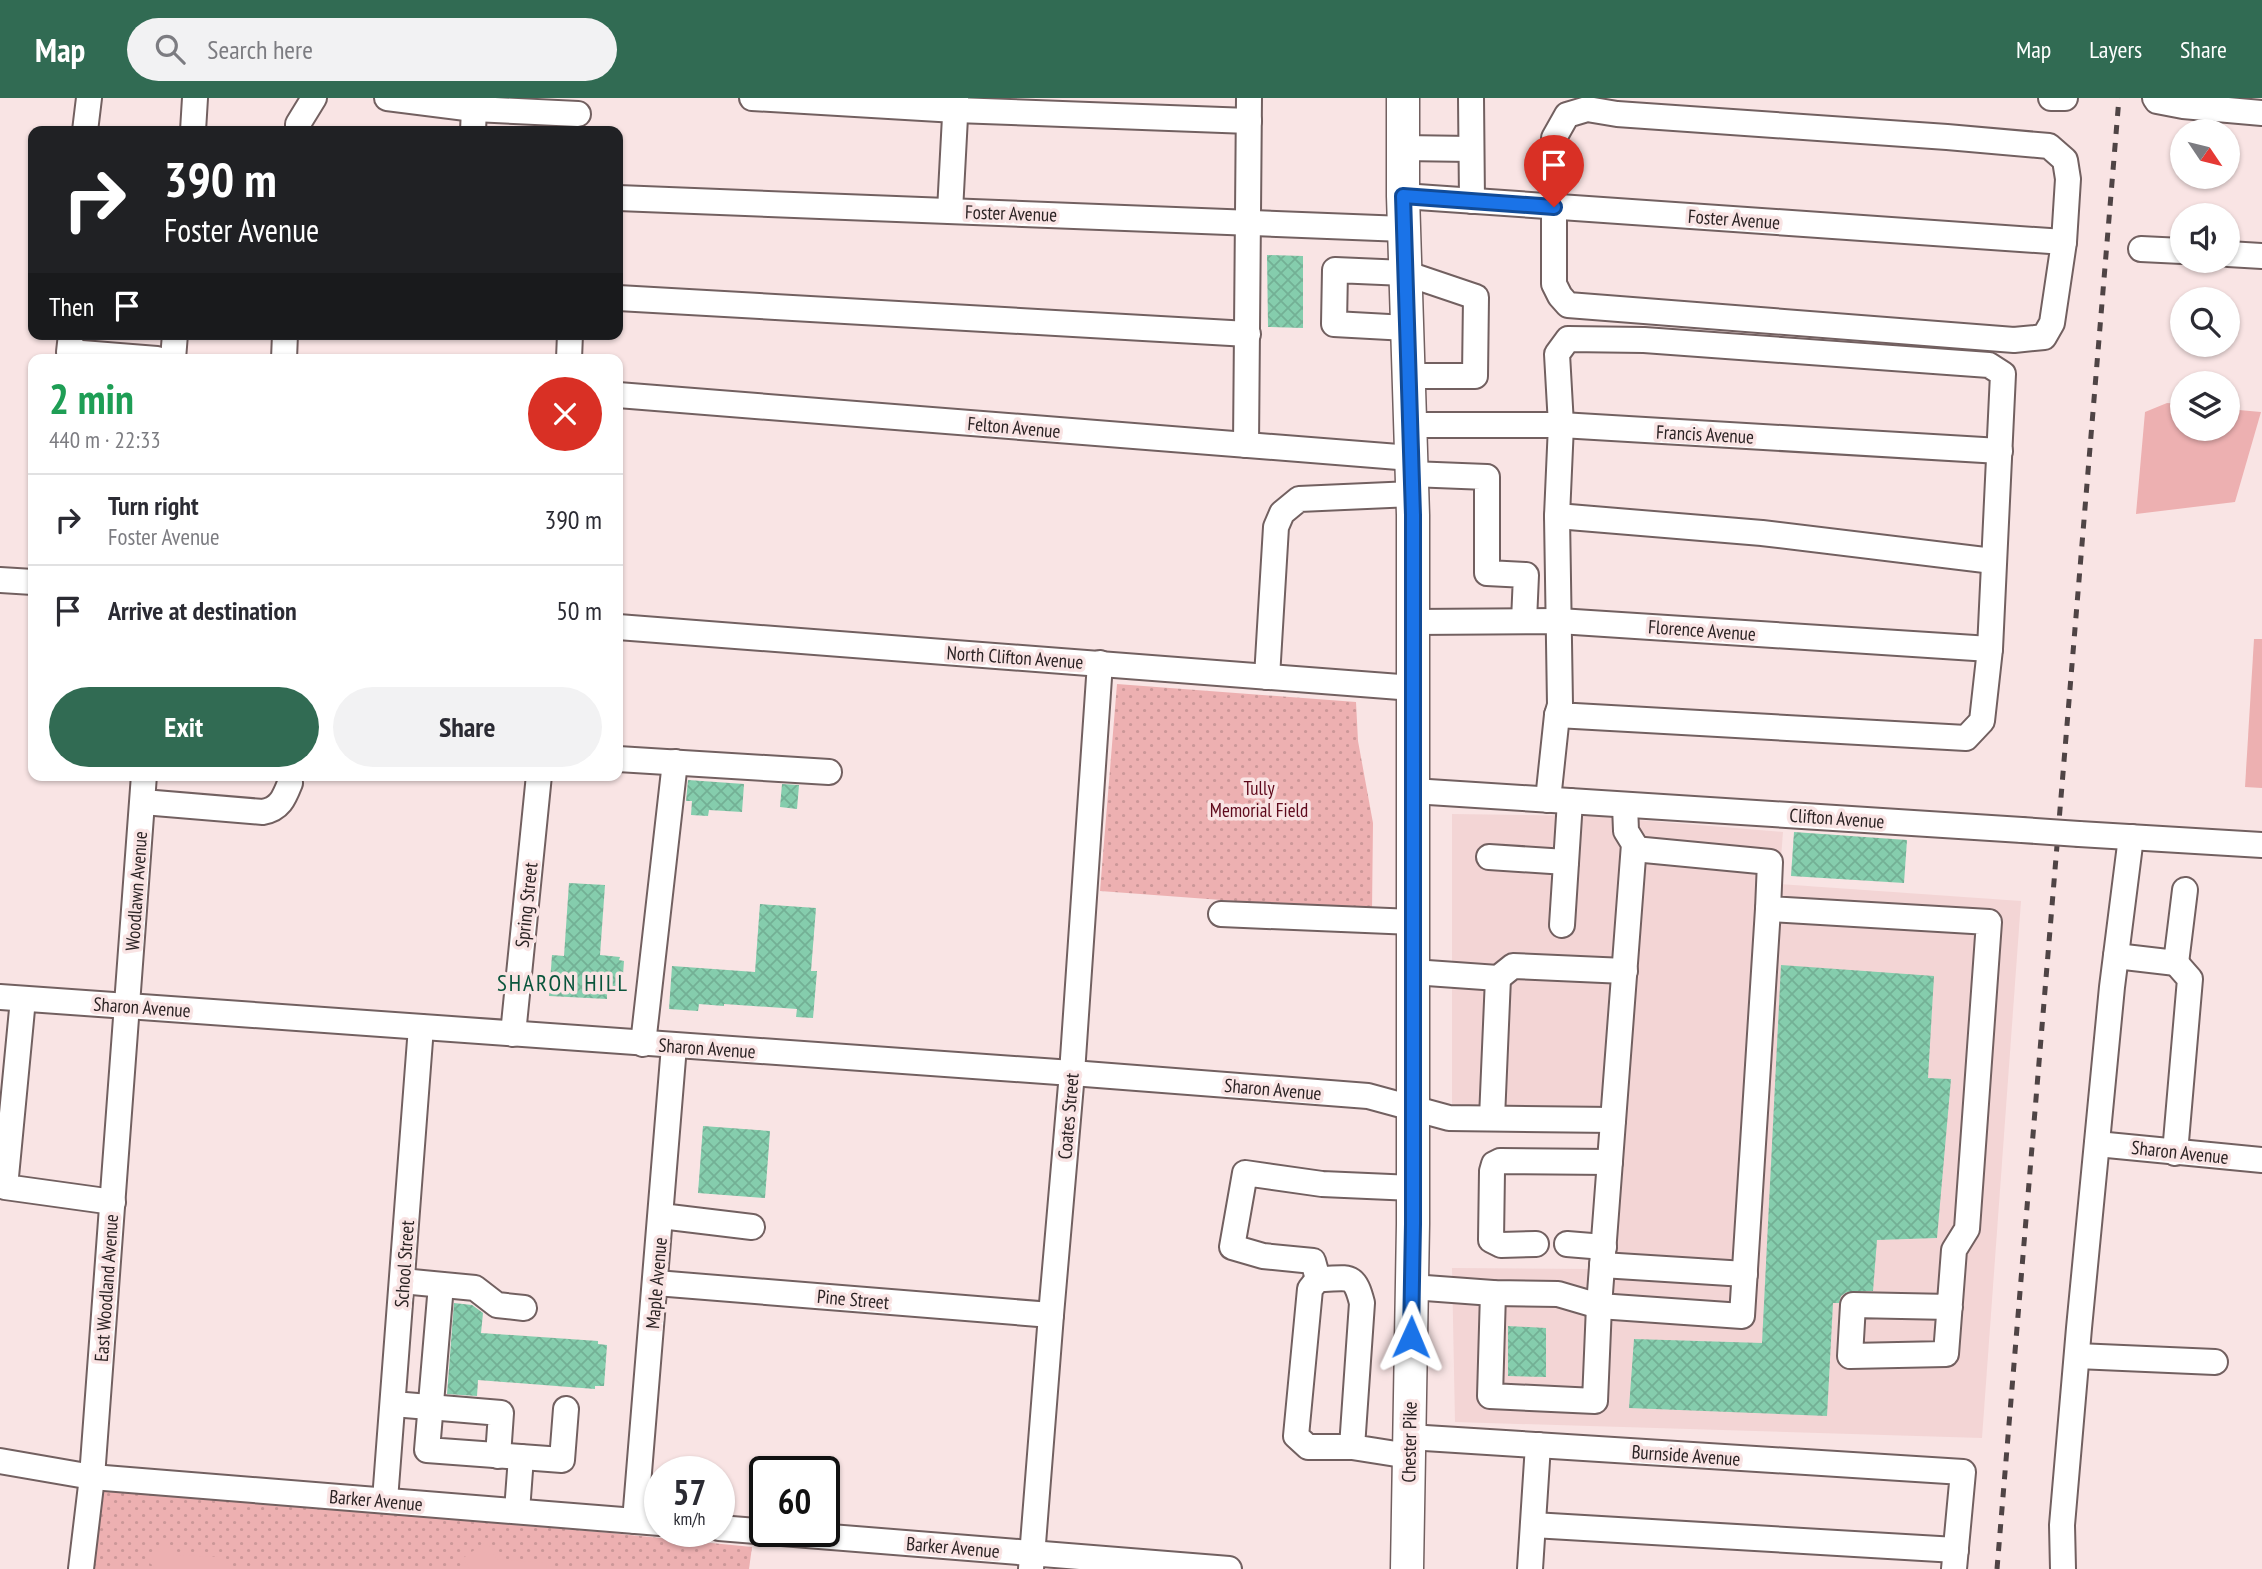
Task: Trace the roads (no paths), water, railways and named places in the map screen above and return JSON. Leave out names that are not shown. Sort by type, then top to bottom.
[{"type":"main road","name":"Chester Pike","points":[[1403,98],[1413,622],[1413,1188],[1407,1569]]},
{"type":"street","points":[[86,126],[89,98]]},
{"type":"street","points":[[192,126],[195,98]]},
{"type":"street","points":[[298,126],[314,98]]},
{"type":"street","points":[[387,98],[474,120],[578,115]]},
{"type":"street","points":[[752,98],[1249,109],[1246,445]]},
{"type":"street","points":[[1471,98],[1472,201]]},
{"type":"street","points":[[2051,98],[2065,98]]},
{"type":"street","points":[[2155,98],[2157,101],[2183,106],[2262,113]]},
{"type":"street","points":[[950,211],[956,104]]},
{"type":"street","points":[[1587,109],[1617,114],[1947,136],[2049,146],[2065,160],[2068,179],[2064,242],[2052,323],[2044,337],[2014,340],[1736,317],[1581,308],[1568,305],[1554,284],[1553,138],[1567,115],[1587,109]]},
{"type":"street","points":[[1403,148],[1471,149]]},
{"type":"street","name":"Foster Avenue","points":[[1403,196],[2064,242]]},
{"type":"street","name":"Foster Avenue","points":[[623,198],[1404,229]]},
{"type":"street","points":[[2141,249],[2170,250]]},
{"type":"street","points":[[2240,255],[2262,256]]},
{"type":"street","points":[[1407,328],[1334,324],[1335,270],[1405,273],[1476,297],[1475,376],[1408,376]]},
{"type":"street","points":[[623,298],[1248,334]]},
{"type":"street","points":[[1557,715],[1966,738],[1982,721],[1990,649],[2003,374],[1989,365],[1644,340],[1568,339],[1557,354],[1560,425],[1557,516],[1560,705],[1557,715],[1559,801],[1566,862],[1562,925]]},
{"type":"street","points":[[70,343],[130,354]]},
{"type":"street","name":"Felton Avenue","points":[[623,396],[1246,445],[1411,475]]},
{"type":"street","name":"Francis Avenue","points":[[1410,425],[1560,425],[2000,452]]},
{"type":"street","points":[[1267,677],[1276,527],[1282,513],[1299,499],[1411,475],[1487,477],[1487,573],[1527,575],[1524,621]]},
{"type":"street","points":[[1557,516],[1762,533],[1993,561]]},
{"type":"street","points":[[0,580],[28,582]]},
{"type":"street","name":"Florence Avenue","points":[[1413,622],[1559,621],[1990,649]]},
{"type":"street","name":"North Clifton Avenue","points":[[623,627],[1413,688]]},
{"type":"street","name":"Coates Street","points":[[1032,1561],[1072,1073],[1100,663]]},
{"type":"street","points":[[623,759],[828,772]]},
{"type":"street","points":[[643,1044],[675,762]]},
{"type":"street","name":"Woodlawn Avenue","points":[[128,1006],[145,781]]},
{"type":"street","name":"Spring Street","points":[[513,1034],[538,781]]},
{"type":"street","points":[[143,802],[263,812],[277,807],[290,783]]},
{"type":"street","name":"Clifton Avenue","points":[[1413,791],[2262,845]]},
{"type":"street","points":[[1493,1293],[1490,1396],[1595,1401],[1599,1306],[1634,849],[1626,831],[1625,805]]},
{"type":"street","points":[[2063,1569],[2063,1525],[2077,1356],[2116,956],[2131,837]]},
{"type":"street","points":[[1412,1287],[1493,1293],[1558,1294],[1599,1306],[1742,1316],[1770,862],[1634,849]]},
{"type":"street","points":[[1489,857],[1566,862]]},
{"type":"street","points":[[2176,962],[2185,890]]},
{"type":"street","points":[[1769,909],[1989,922],[1967,1229],[1954,1250],[1950,1307]]},
{"type":"street","points":[[1221,914],[1413,922]]},
{"type":"street","points":[[2116,956],[2176,962],[2190,979],[2175,1153]]},
{"type":"street","points":[[1413,972],[1497,978],[1513,966],[1625,971]]},
{"type":"street","points":[[1492,1118],[1497,978]]},
{"type":"street","points":[[11,998],[5,1187],[113,1202]]},
{"type":"street","name":"Sharon Avenue","points":[[11,998],[1368,1096],[1449,1118],[1613,1120]]},
{"type":"street","name":"East Woodland Avenue","points":[[81,1569],[92,1476],[128,1006]]},
{"type":"street","name":"School Street","points":[[385,1500],[421,1027]]},
{"type":"street","name":"Maple Avenue","points":[[635,1521],[674,1046]]},
{"type":"street","name":"Sharon Avenue","points":[[2097,1144],[2262,1160]]},
{"type":"street","points":[[1536,1244],[1501,1245],[1492,1240],[1494,1164],[1500,1161],[1610,1162]]},
{"type":"street","points":[[1352,1447],[1362,1303],[1357,1286],[1348,1279],[1318,1279],[1313,1261],[1263,1256],[1232,1247],[1244,1173],[1321,1184],[1413,1188]]},
{"type":"street","points":[[661,1216],[752,1227]]},
{"type":"street","points":[[1567,1244],[1603,1256],[1745,1274]]},
{"type":"street","name":"Burnside Avenue","points":[[1318,1279],[1310,1289],[1296,1436],[1308,1447],[1538,1445],[1963,1472],[1955,1560]]},
{"type":"street","points":[[402,1281],[475,1288],[497,1305],[524,1308]]},
{"type":"street","name":"Pine Street","points":[[656,1283],[1051,1315]]},
{"type":"street","points":[[441,1285],[427,1450],[562,1460],[566,1409]]},
{"type":"street","points":[[2077,1356],[2215,1362]]},
{"type":"street","points":[[393,1404],[501,1413],[517,1511]]},
{"type":"street","points":[[1530,1569],[1538,1445]]},
{"type":"street","name":"Barker Avenue","points":[[0,1461],[92,1476],[644,1522]]},
{"type":"street","points":[[1532,1525],[1955,1560]]},
{"type":"street","name":"Barker Avenue","points":[[735,1530],[1032,1561],[1228,1569]]},
{"type":"railway","points":[[1997,1569],[2119,98]]},
{"type":"district","name":"SHARON HILL","points":[[563,982]]},
{"type":"park label","name":"Tully Memorial Field","points":[[1259,799]]}]
